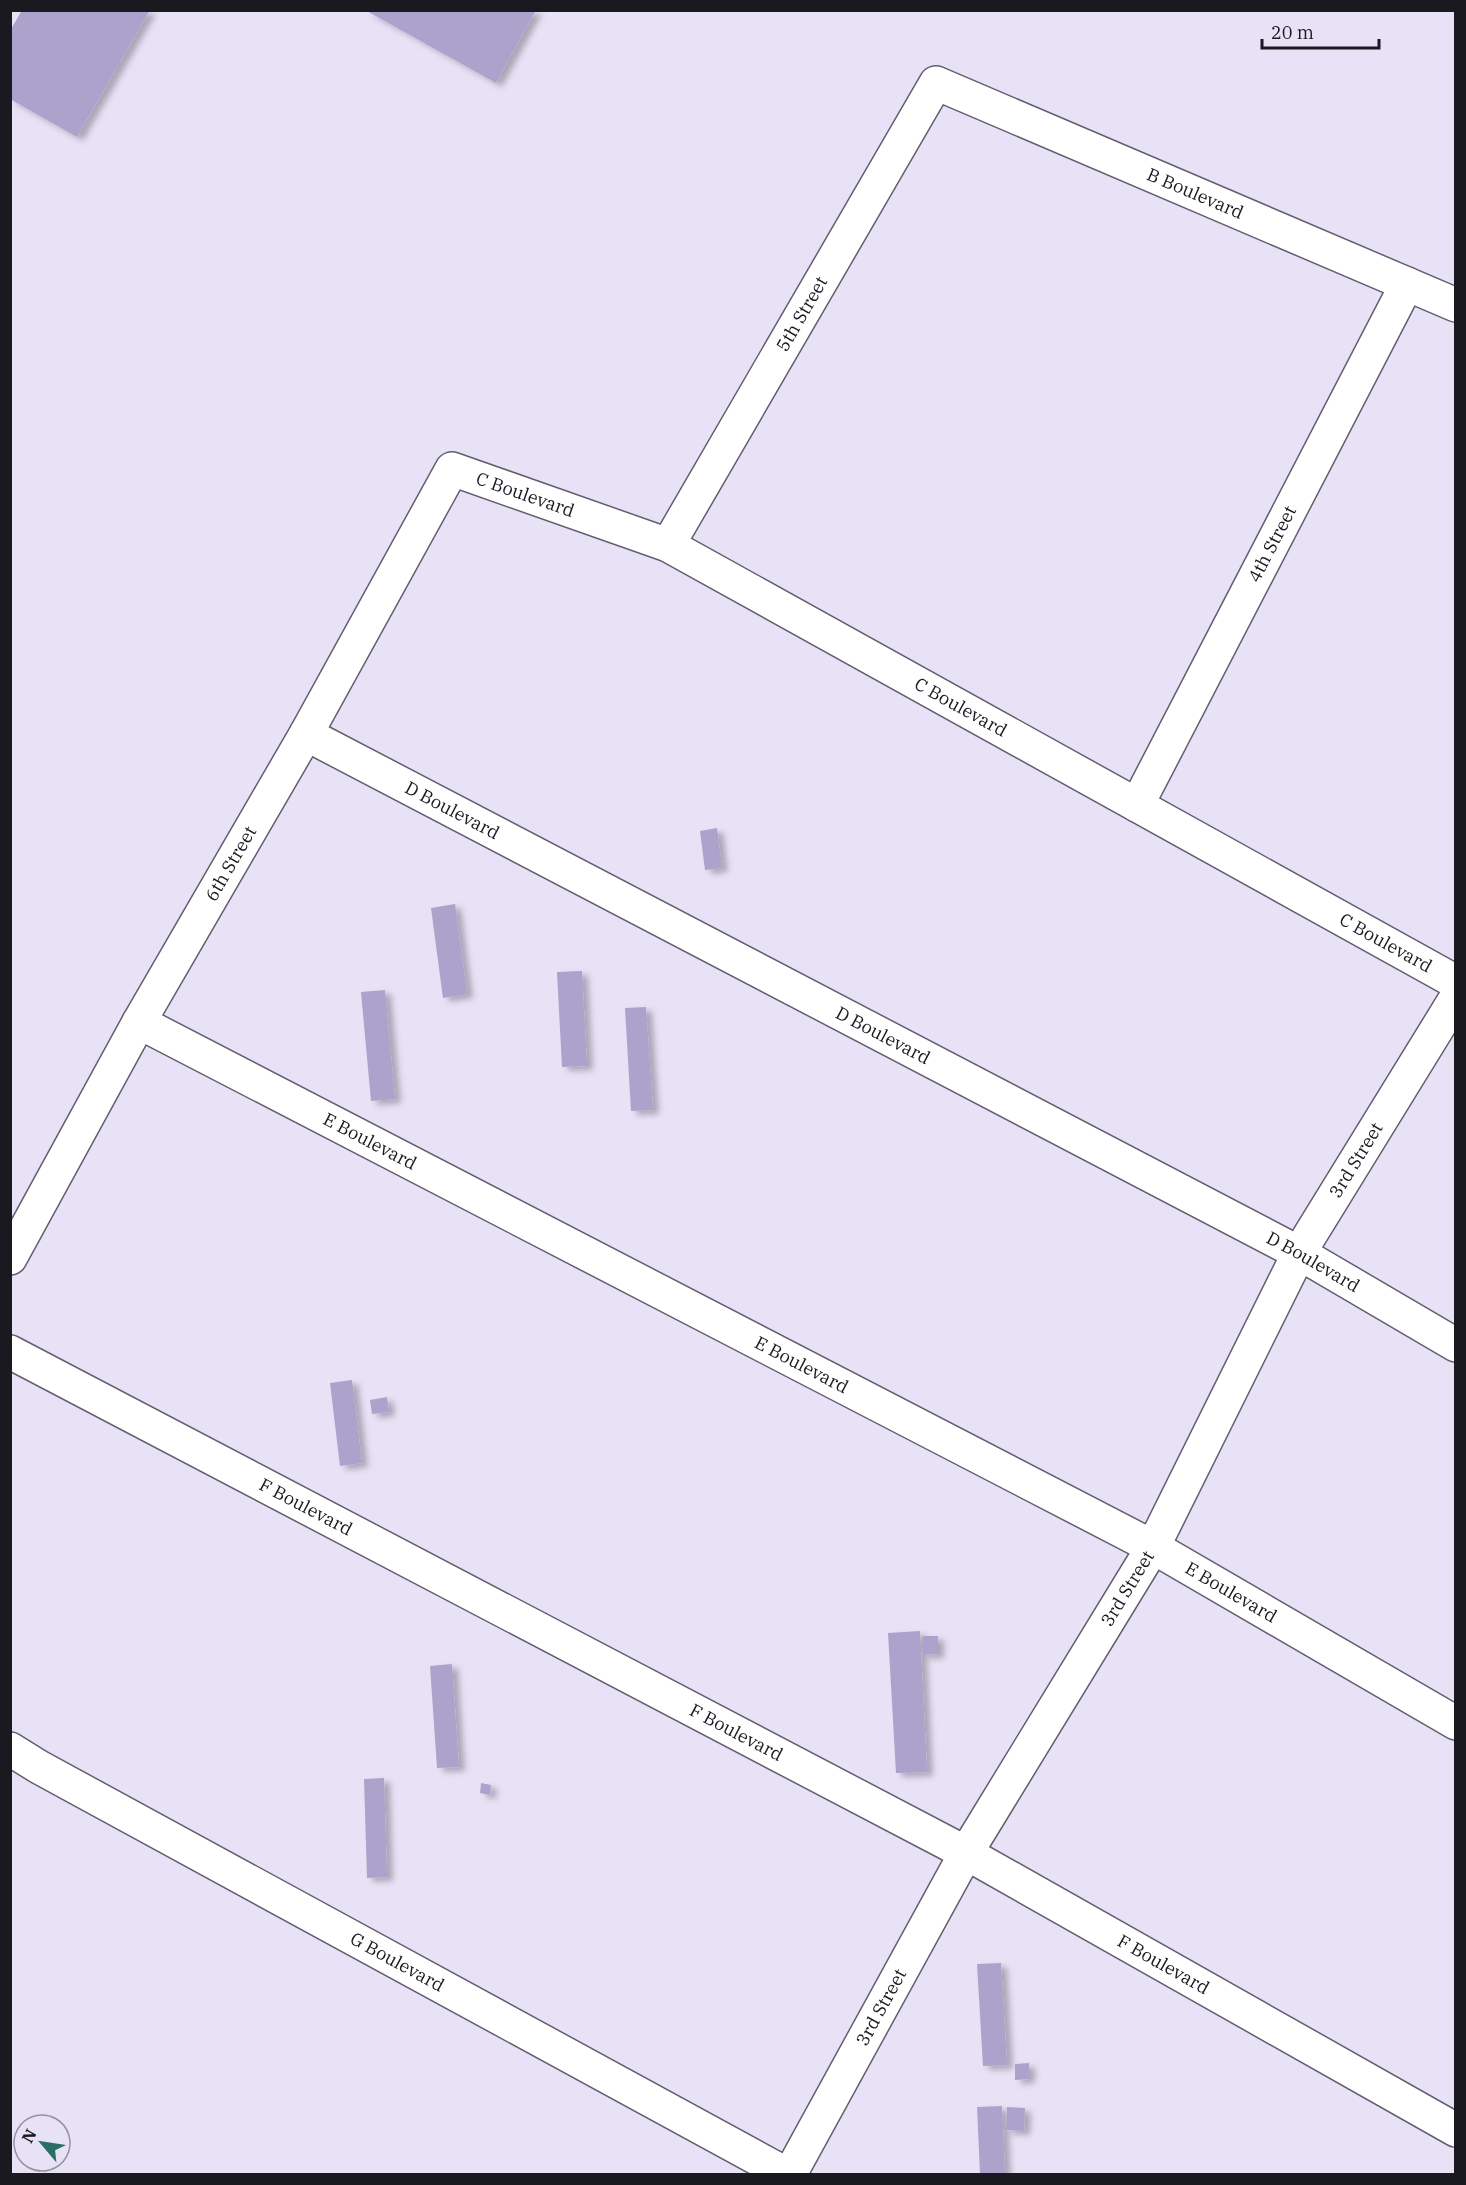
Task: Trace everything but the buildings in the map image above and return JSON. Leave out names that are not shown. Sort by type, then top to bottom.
[{"type":"street","name":"B Boulevard","points":[[936,83],[1455,305]]},
{"type":"street","name":"5th Street","points":[[668,545],[936,83]]},
{"type":"street","name":"4th Street","points":[[1137,805],[1407,284]]},
{"type":"street","name":"C Boulevard","points":[[452,469],[668,545],[1455,982]]},
{"type":"street","name":"6th Street","points":[[10,1258],[138,1022],[306,734],[452,469]]},
{"type":"street","name":"D Boulevard","points":[[306,734],[1299,1253],[1455,1345]]},
{"type":"street","name":"3rd Street","points":[[788,2175],[966,1853],[1153,1547],[1299,1253],[1455,998]]},
{"type":"street","name":"E Boulevard","points":[[138,1022],[1153,1547],[1455,1724]]},
{"type":"street","name":"F Boulevard","points":[[10,1352],[966,1853],[1455,2130]]},
{"type":"street","name":"G Boulevard","points":[[10,1749],[39,1767],[788,2175]]}]
